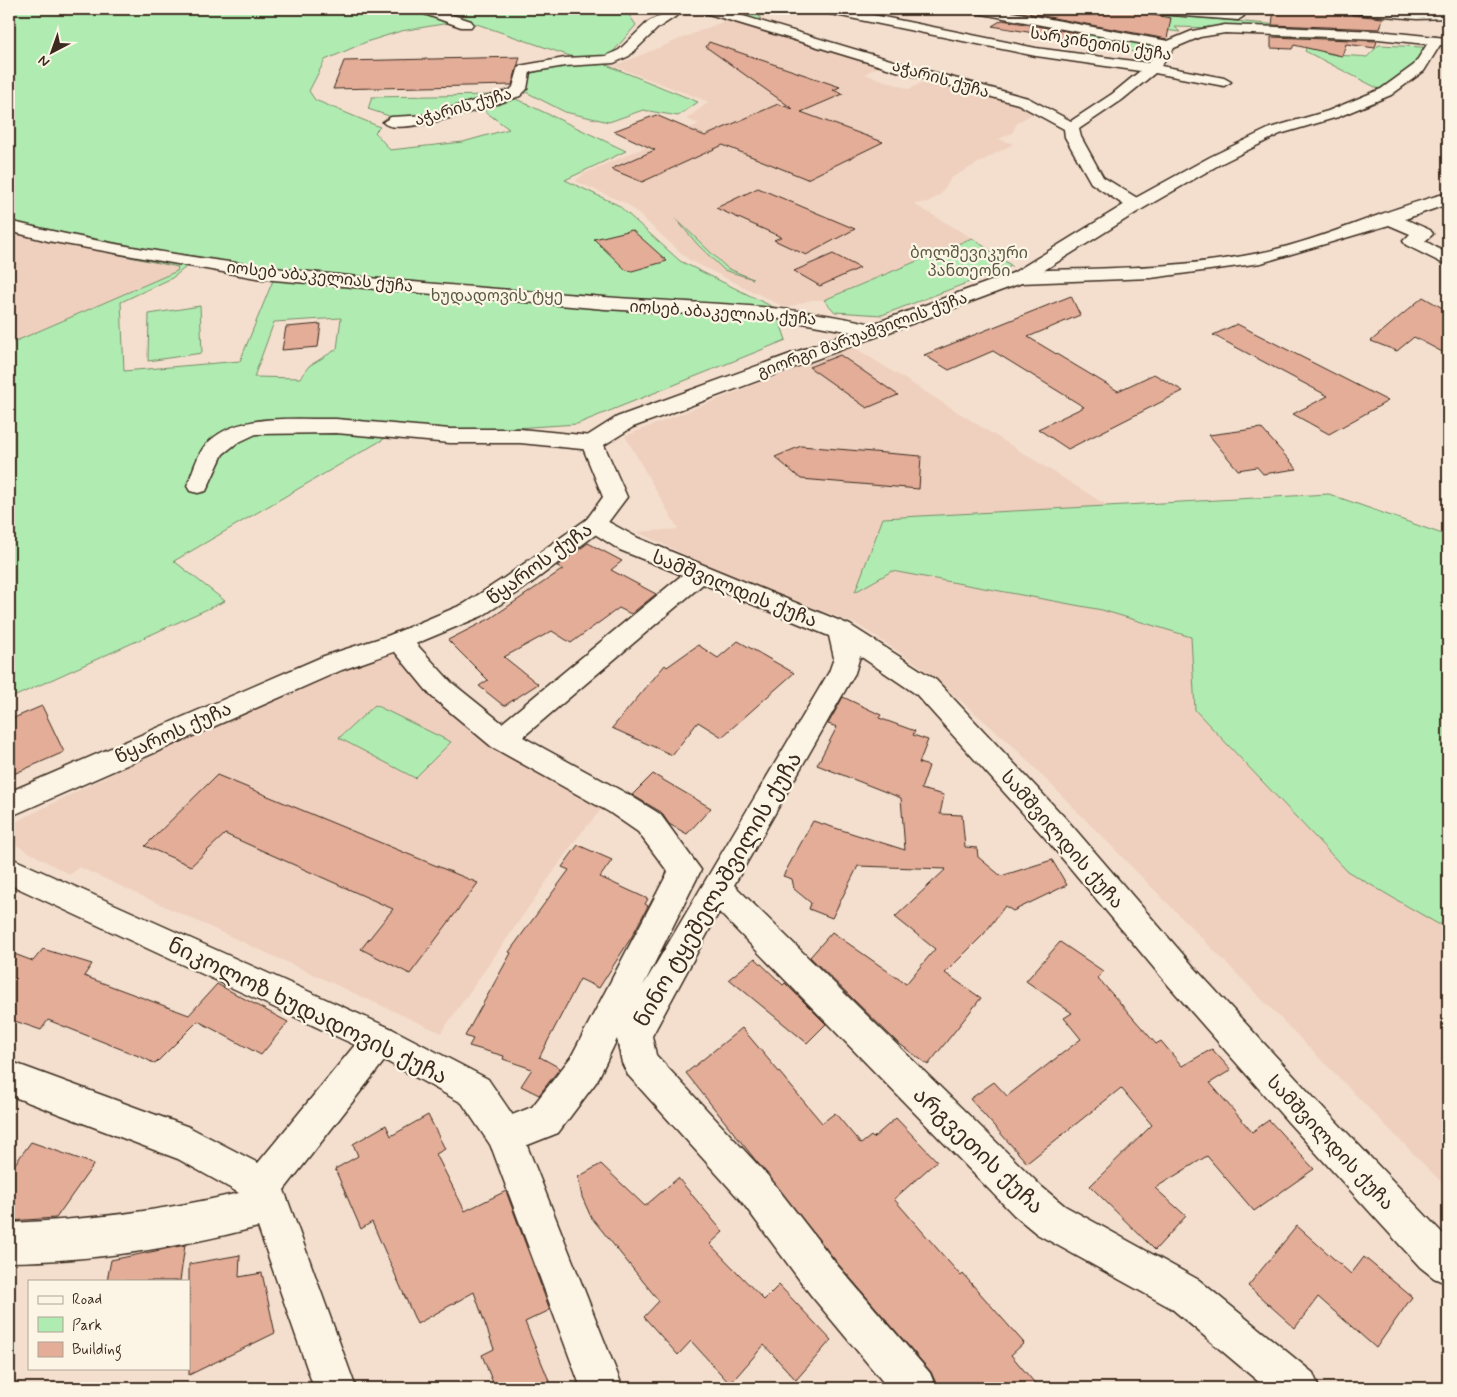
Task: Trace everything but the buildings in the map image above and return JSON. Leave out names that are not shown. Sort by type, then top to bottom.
[{"type":"street","points":[[424,9],[466,24]]},
{"type":"street","name":"აჭარის ქუჩა","points":[[391,122],[429,119],[515,93],[520,89],[524,69],[565,62],[609,60],[624,53],[653,25],[680,9]]},
{"type":"street","name":"აჭარის ქუჩა","points":[[706,9],[846,49],[912,71],[1023,100],[1071,127]]},
{"type":"street","points":[[818,9],[827,15]]},
{"type":"street","points":[[976,9],[1169,45],[1197,34],[1224,29],[1378,35],[1442,41]]},
{"type":"street","points":[[1145,9],[1324,24],[1378,35]]},
{"type":"street","points":[[1352,9],[1417,15],[1448,14]]},
{"type":"street","name":"სარკინეთის ქუჩა","points":[[827,15],[1036,52],[1152,68],[1224,82]]},
{"type":"street","points":[[837,36],[846,49]]},
{"type":"street","name":"გიორგი მარუაშვილის ქუჩა","points":[[592,443],[625,422],[1020,277],[1136,204],[1216,160],[1275,131],[1333,114],[1386,92],[1418,68],[1442,41]]},
{"type":"street","points":[[1136,204],[1097,180],[1073,137],[1071,127],[1118,97],[1152,68],[1169,45]]},
{"type":"street","points":[[1020,277],[1151,272],[1261,258],[1390,219],[1448,198]]},
{"type":"street","points":[[1390,219],[1424,234],[1412,241],[1448,260]]},
{"type":"street","name":"იოსებ აბაკელიას ქუჩა","points":[[9,226],[48,236],[262,273],[605,303],[781,313],[844,323],[872,330]]},
{"type":"street","points":[[198,486],[213,451],[229,438],[254,428],[336,426],[450,436],[520,436],[592,443]]},
{"type":"street","name":"წყაროს ქუჩა","points":[[9,805],[333,663],[400,641],[473,610],[514,584],[595,524],[615,497],[592,443]]},
{"type":"street","name":"სამშვილდის ქუჩა","points":[[595,524],[629,544],[842,631],[926,687],[1057,830],[1181,976],[1301,1110],[1434,1253],[1448,1264]]},
{"type":"street","points":[[502,739],[699,574]]},
{"type":"street","name":"ნინო ტყეშელაშვილის ქუჩა","points":[[842,631],[847,658],[842,673],[716,888],[634,1035],[640,1063],[755,1189],[824,1280],[915,1388]]},
{"type":"street","points":[[400,641],[441,689],[502,739],[575,782],[620,804],[648,823],[686,870],[584,1069],[545,1120],[505,1136]]},
{"type":"street","name":"ნიკოლოზ ხუდადოვის ქუჩა","points":[[9,870],[380,1040],[475,1091],[505,1136],[602,1388]]},
{"type":"street","name":"არგვეთის ქუჩა","points":[[716,888],[1028,1201],[1051,1220],[1185,1294],[1298,1388]]},
{"type":"street","points":[[9,1243],[110,1234],[221,1218],[266,1195],[380,1040]]},
{"type":"street","points":[[13,1088],[189,1145],[266,1195],[335,1388]]},
{"type":"shaded area","points":[[729,19],[882,65],[865,74],[909,89],[930,79],[1037,111],[1017,123],[1012,133],[999,139],[1013,144],[951,178],[940,195],[928,202],[914,204],[972,238],[824,300],[811,300],[786,308],[689,260],[627,204],[575,181],[585,173],[699,124],[686,119],[709,102],[614,66]]},
{"type":"shaded area","points":[[9,232],[178,266],[177,271],[9,344]]},
{"type":"shaded area","points":[[852,346],[1108,506],[1329,494],[1448,536],[1448,1189],[1013,746],[920,666],[858,625],[713,568],[637,532],[678,529],[625,436]]},
{"type":"shaded area","points":[[393,649],[606,804],[577,838],[441,1033],[79,867],[70,875],[9,841],[9,825],[265,698]]},
{"type":"green space","name":"ხუდადოვის ტყე","points":[[9,9],[410,9],[449,23],[401,31],[366,42],[325,60],[309,91],[315,100],[380,127],[375,132],[390,150],[463,142],[509,129],[483,110],[516,99],[626,151],[565,180],[618,205],[680,261],[775,308],[786,340],[577,424],[389,436],[174,561],[225,601],[9,699],[9,344],[177,271],[178,267],[9,232]],"holes":[[[190,264],[274,278],[240,361],[124,371],[121,302],[172,278]],[[341,318],[337,349],[309,366],[300,378],[254,377],[274,322]]]},
{"type":"green space","points":[[433,9],[625,9],[636,25],[607,59],[576,58]]},
{"type":"green space","points":[[716,9],[758,9],[761,22]]},
{"type":"green space","points":[[1083,9],[1100,11],[1104,9],[1120,9],[1111,17],[1161,17],[1157,14],[1347,31],[1175,27],[1180,32],[1148,28],[1084,11]]},
{"type":"green space","points":[[1255,31],[1352,37],[1344,40],[1326,39],[1323,52],[1329,54],[1367,57],[1379,45],[1423,47],[1416,62],[1406,72],[1379,89],[1305,51],[1309,39],[1256,34]]},
{"type":"green space","points":[[1090,33],[1153,46],[1150,56],[1080,39]]},
{"type":"green space","points":[[604,64],[698,102],[678,116],[643,110],[609,122],[565,112],[524,91],[528,74],[564,65]]},
{"type":"green space","points":[[494,95],[428,116],[395,118],[368,109],[372,97]]},
{"type":"green space","points":[[675,218],[727,268],[753,279],[724,270],[698,245]]},
{"type":"green space","name":"ბოლშევიკური პანთეონი","points":[[972,238],[1012,266],[882,315],[835,312],[824,300]]},
{"type":"green space","points":[[200,306],[202,353],[148,361],[149,314]]},
{"type":"green space","points":[[1329,494],[1448,536],[1448,924],[1438,924],[1347,871],[1195,710],[1191,637],[1102,610],[892,571],[855,592],[883,518]]},
{"type":"green space","points":[[375,705],[451,742],[415,778],[339,738]]}]
